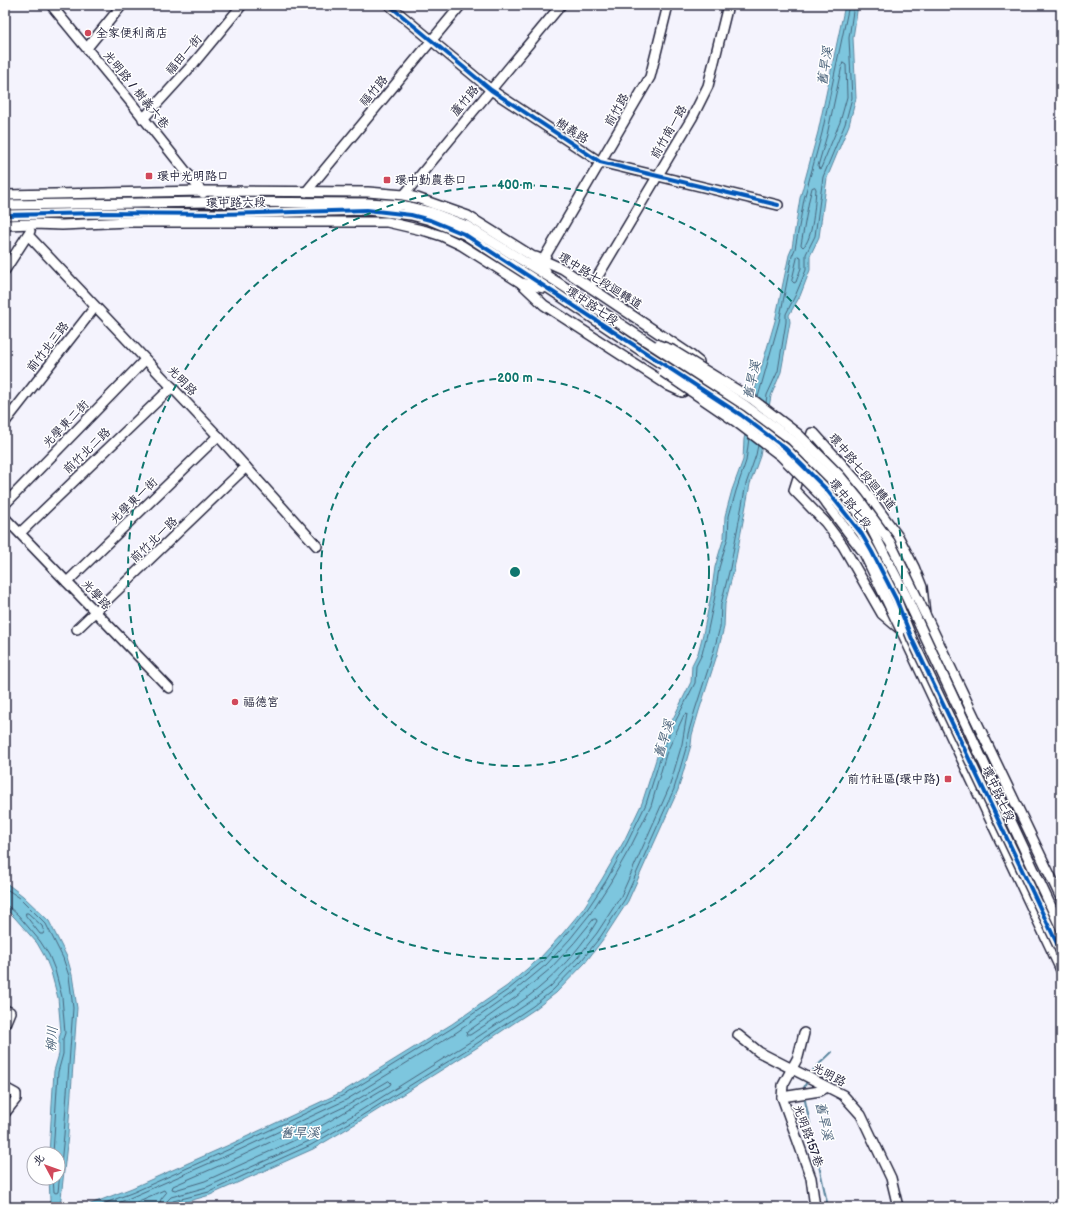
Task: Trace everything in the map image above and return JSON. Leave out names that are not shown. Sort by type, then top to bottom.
[{"type":"street","name":"光明路 / 樹義六巷","points":[[51,5],[202,191]]},
{"type":"street","points":[[87,48],[122,5]]},
{"type":"street","name":"福田一街","points":[[143,119],[194,63],[242,5]]},
{"type":"street","name":"樹義路","points":[[389,5],[491,90],[600,162],[778,205]]},
{"type":"street","name":"福竹路","points":[[306,192],[461,5]]},
{"type":"street","name":"蘆竹路","points":[[404,195],[561,5]]},
{"type":"street","name":"前竹路","points":[[543,260],[650,77],[668,5]]},
{"type":"street","name":"前竹南一路","points":[[595,281],[658,177],[692,118],[708,86],[728,5]]},
{"type":"street","points":[[202,191],[227,222]]},
{"type":"street","name":"環中路六段","points":[[5,195],[202,191],[368,192],[404,195],[425,201],[466,225]]},
{"type":"street","name":"環中路六段","points":[[5,205],[152,202],[368,203],[402,205],[430,212],[466,225]]},
{"type":"street","name":"環中路六段","points":[[5,215],[100,213],[220,214],[367,210],[411,215],[430,220],[466,225]]},
{"type":"street","points":[[100,213],[115,222]]},
{"type":"street","name":"環中路七段","points":[[5,225],[62,225],[115,222],[387,222],[426,231],[461,245],[521,283],[551,290]]},
{"type":"street","points":[[5,270],[34,224]]},
{"type":"street","name":"環中路七段","points":[[466,225],[532,256],[557,282]]},
{"type":"street","name":"環中路七段","points":[[466,225],[557,282],[646,342],[746,406],[792,440],[834,483],[871,528],[905,594],[1061,928]]},
{"type":"street","name":"環中路七段","points":[[466,225],[564,299],[741,415],[785,448],[826,489],[861,533],[896,599],[912,639],[1061,952]]},
{"type":"street","name":"光明路","points":[[28,235],[218,436],[317,546]]},
{"type":"street","name":"環中路七段迴轉道","points":[[521,283],[544,305],[669,386],[682,392],[686,390],[698,373],[699,362],[688,353],[563,269],[532,256]]},
{"type":"street","name":"前竹北三路","points":[[5,422],[95,307]]},
{"type":"street","name":"環中路七段","points":[[646,342],[672,350],[752,399],[798,434],[840,476],[858,498],[890,542],[1061,898]]},
{"type":"street","name":"環中路七段","points":[[640,350],[661,371],[735,421],[782,456],[819,494],[864,553],[1061,970]]},
{"type":"street","name":"光學東二街","points":[[5,504],[145,360]]},
{"type":"street","name":"前竹北二路","points":[[20,533],[172,387]]},
{"type":"street","name":"環中路七段迴轉道","points":[[901,630],[882,614],[843,546],[825,522],[794,490],[812,433],[814,433],[863,488],[899,538],[914,567],[922,587],[924,614]]},
{"type":"street","name":"光學東一街","points":[[67,582],[218,436]]},
{"type":"street","name":"前竹北一路","points":[[77,630],[246,467]]},
{"type":"street","name":"光學路","points":[[5,518],[168,688]]},
{"type":"street","points":[[5,1010],[10,1012],[5,1024]]},
{"type":"street","points":[[784,1096],[783,1085],[798,1057],[804,1034]]},
{"type":"street","name":"光明路","points":[[738,1035],[759,1052],[843,1095],[860,1116],[891,1178],[898,1207]]},
{"type":"street","name":"光明路157巷","points":[[815,1207],[811,1178],[784,1096],[820,1091],[827,1087]]},
{"type":"street","points":[[5,1088],[16,1094],[16,1099],[5,1113]]},
{"type":"water","name":"舊旱溪","points":[[845,5],[858,5],[853,38],[856,98],[849,125],[827,178],[819,237],[810,256],[810,270],[800,296],[789,315],[790,322],[781,372],[771,396],[760,456],[750,484],[734,569],[725,604],[724,627],[717,655],[692,735],[691,745],[678,790],[628,901],[604,938],[585,963],[556,993],[535,1009],[478,1047],[313,1149],[210,1195],[168,1207],[83,1207],[132,1188],[342,1092],[452,1024],[507,986],[540,958],[583,909],[624,841],[642,803],[662,741],[691,682],[692,665],[698,653],[703,634],[715,567],[724,537],[725,516],[732,490],[743,460],[744,439],[757,382],[775,321],[789,255],[792,248],[800,198],[818,132]]},
{"type":"water","name":"柳川","points":[[5,882],[23,896],[49,921],[67,957],[72,975],[77,1008],[66,1153],[66,1146],[49,1146],[54,1071],[59,1054],[59,1038],[61,1032],[58,998],[51,972],[37,943],[5,908]]},
{"type":"water","name":"柳川","points":[[49,1186],[62,1186],[60,1207],[49,1207]]},
{"type":"waterway","name":"舊旱溪","points":[[810,1076],[814,1069],[832,1052]]},
{"type":"waterway","name":"舊旱溪","points":[[803,1092],[808,1079]]},
{"type":"waterway","name":"舊旱溪","points":[[804,1096],[828,1207]]},
{"type":"cycle path","points":[[389,5],[491,90],[600,162],[778,205]]},
{"type":"cycle path","points":[[5,215],[100,213],[220,214],[367,210],[411,215],[430,220],[464,234],[741,415],[785,448],[826,489],[861,533],[896,599],[912,639],[1061,952]]},
{"type":"place","name":"全家便利商店","points":[[88,33]]},
{"type":"place","name":"環中光明路口","points":[[149,176]]},
{"type":"place","name":"環中勤農巷口","points":[[387,180]]},
{"type":"place","name":"福德宮","points":[[235,702]]},
{"type":"place","name":"前竹社區(環中路)","points":[[948,779]]}]
